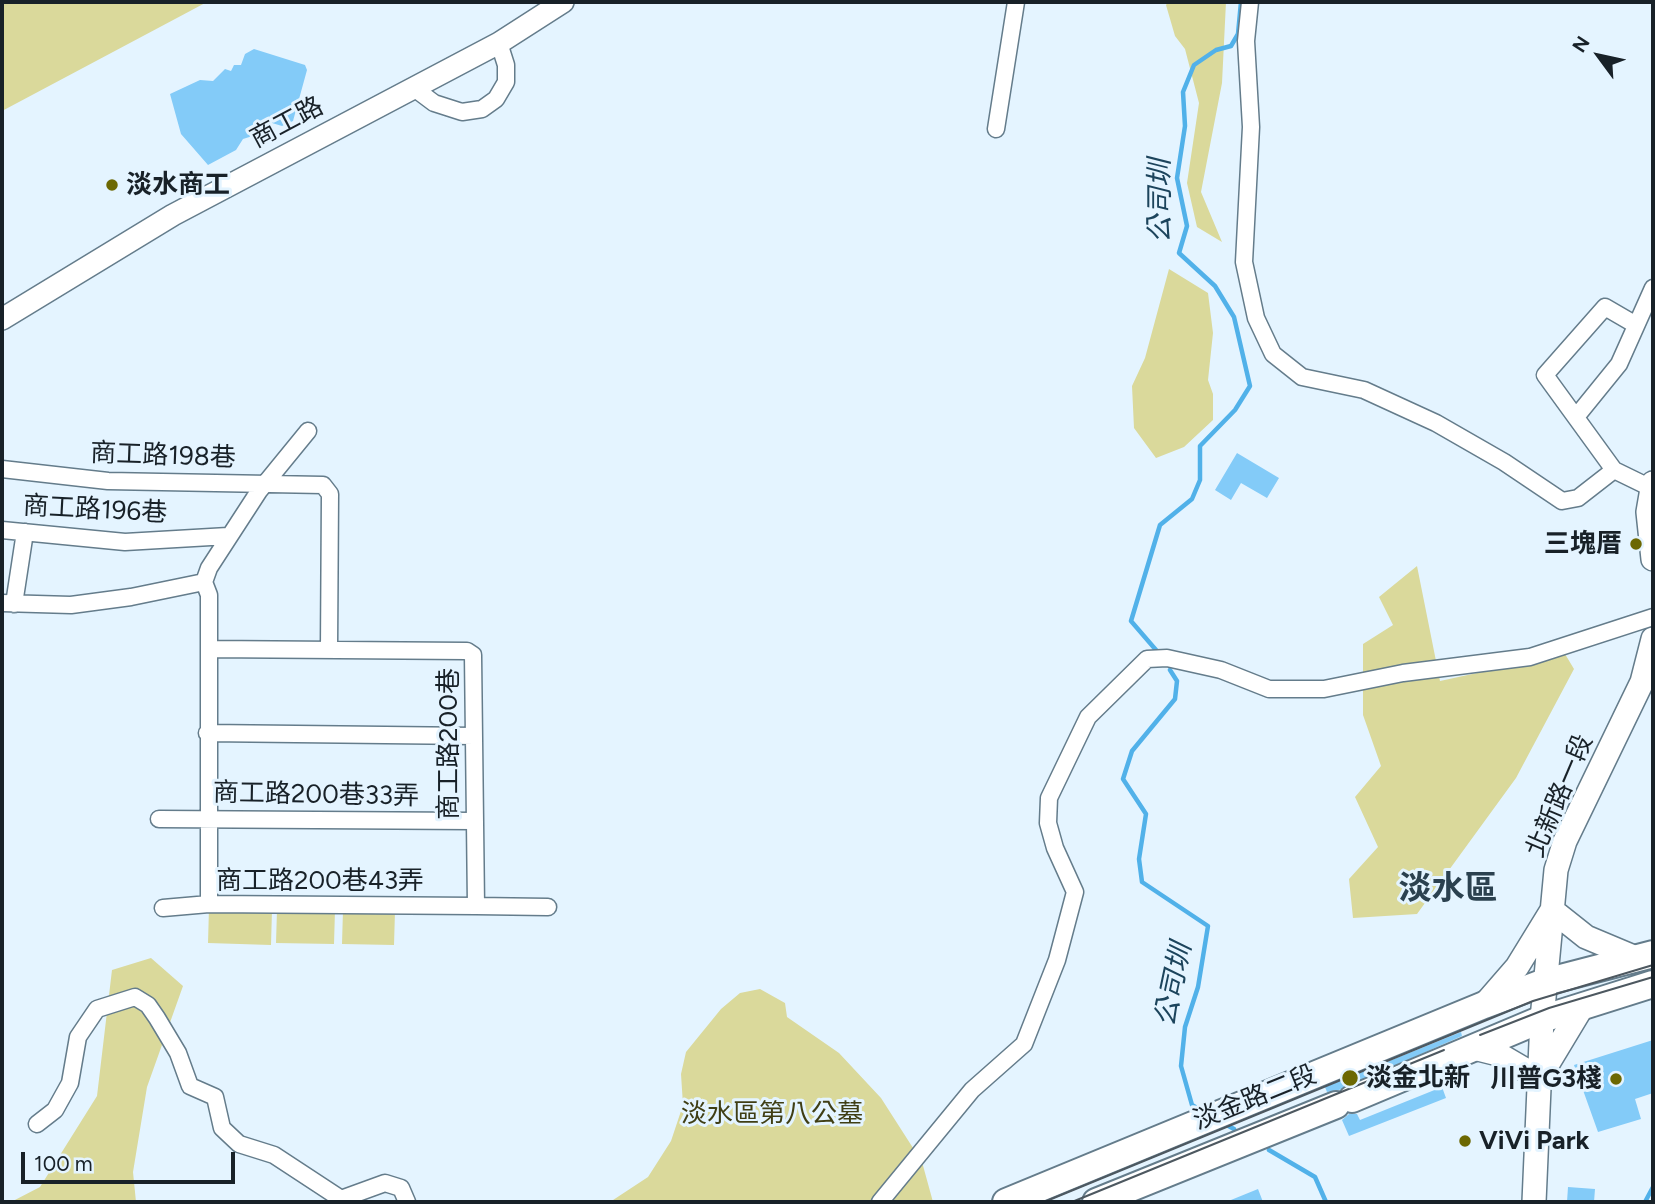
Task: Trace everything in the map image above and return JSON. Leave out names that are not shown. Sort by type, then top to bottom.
[{"type":"main road","points":[[1652,486],[1648,512],[1653,559]]},
{"type":"main road","name":"北新路一段","points":[[1534,1202],[1542,1018],[1556,870],[1565,841],[1642,682],[1653,639]]},
{"type":"main road","points":[[1484,1004],[1517,967],[1552,910],[1586,937],[1645,956]]},
{"type":"main road","name":"淡金路二段","points":[[1006,1202],[1484,1004],[1545,982],[1645,956]]},
{"type":"main road","name":"淡金路二段","points":[[1096,1202],[1344,1102],[1542,1018],[1653,984]]},
{"type":"main road","points":[[1474,1048],[1499,1054],[1539,1078],[1582,1007]]},
{"type":"street","name":"商工路","points":[[2,319],[173,215],[499,43],[563,2]]},
{"type":"street","points":[[996,129],[1016,2]]},
{"type":"street","points":[[1250,2],[1246,41],[1251,127],[1244,262],[1256,318],[1273,354],[1302,377],[1364,390],[1436,423],[1504,462],[1562,501],[1578,498],[1614,470]]},
{"type":"street","points":[[414,88],[434,103],[462,112],[482,109],[496,99],[506,82],[506,65],[499,43]]},
{"type":"street","points":[[1576,417],[1619,364],[1653,288]]},
{"type":"street","points":[[1636,325],[1605,307],[1545,375],[1614,470],[1652,486]]},
{"type":"street","points":[[209,904],[209,595],[204,582],[208,568],[228,537],[308,432]]},
{"type":"street","name":"商工路198巷","points":[[2,469],[108,481],[323,485],[330,494],[329,649]]},
{"type":"street","name":"商工路196巷","points":[[2,530],[125,542],[228,537]]},
{"type":"street","points":[[25,532],[8,603],[71,606],[204,582]]},
{"type":"street","points":[[880,1202],[972,1090],[1024,1044],[1056,960],[1075,892],[1051,835],[1048,823],[1049,798],[1088,717],[1147,659],[1167,658],[1221,670],[1269,689],[1324,689],[1402,673],[1530,657],[1653,617]]},
{"type":"street","name":"商工路200巷","points":[[209,649],[470,652],[475,657],[473,821],[476,906]]},
{"type":"street","points":[[207,733],[474,736]]},
{"type":"street","name":"商工路200巷33弄","points":[[159,819],[208,817],[473,821]]},
{"type":"street","name":"商工路200巷43弄","points":[[163,908],[209,904],[476,906]]},
{"type":"street","points":[[476,906],[548,907]]},
{"type":"street","points":[[37,1124],[55,1110],[70,1083],[78,1037],[97,1009],[135,997],[157,1017],[178,1053],[190,1086],[215,1097],[222,1128],[239,1144],[274,1155],[341,1199],[385,1183],[401,1188],[407,1202]]},
{"type":"green space","points":[[2,2],[207,2],[2,111]]},
{"type":"green space","points":[[1168,2],[1226,2],[1222,83],[1201,192],[1222,242],[1197,227],[1187,183],[1199,103],[1185,49],[1175,36],[1166,5]]},
{"type":"green space","points":[[1169,269],[1208,293],[1213,333],[1208,380],[1213,394],[1213,420],[1184,447],[1156,458],[1134,428],[1132,386],[1145,358]]},
{"type":"green space","points":[[1417,566],[1440,681],[1565,654],[1574,669],[1516,778],[1417,914],[1353,918],[1349,879],[1378,847],[1355,797],[1381,766],[1363,715],[1363,644],[1393,625],[1379,597]]},
{"type":"green space","points":[[209,908],[272,910],[271,945],[208,943]]},
{"type":"green space","points":[[277,910],[335,910],[334,944],[276,943]]},
{"type":"green space","points":[[343,910],[395,911],[394,945],[342,944]]},
{"type":"green space","points":[[151,958],[183,986],[147,1087],[133,1172],[136,1202],[11,1202],[40,1187],[97,1096],[112,970]]},
{"type":"green space","name":"淡水區第八公墓","points":[[760,989],[785,1003],[787,1017],[839,1053],[881,1098],[922,1162],[933,1202],[610,1202],[648,1177],[671,1141],[683,1105],[681,1074],[686,1052],[721,1009],[740,993]]},
{"type":"building","points":[[254,49],[305,65],[307,70],[293,121],[282,126],[272,123],[259,134],[243,139],[236,150],[208,165],[181,134],[170,94],[200,80],[213,81],[225,69],[231,71],[234,65],[241,65],[245,54]]},
{"type":"building","points":[[1237,453],[1279,478],[1267,498],[1241,483],[1231,500],[1215,490]]},
{"type":"building","points":[[1461,1032],[1462,1036],[1339,1090],[1327,1092],[1325,1087]]},
{"type":"building","name":"川普G3棧","points":[[1653,1040],[1653,1093],[1635,1099],[1641,1119],[1598,1132],[1574,1065]]},
{"type":"building","points":[[1442,1087],[1446,1098],[1349,1136],[1342,1120],[1349,1114],[1357,1114],[1360,1120]]},
{"type":"building","points":[[1568,1187],[1595,1189],[1594,1202],[1567,1202]]},
{"type":"building","points":[[1258,1189],[1263,1202],[1226,1202]]},
{"type":"waterway","name":"公司圳","points":[[1156,650],[1131,621],[1160,525],[1192,499],[1200,480],[1200,446],[1235,410],[1250,386],[1234,317],[1215,286],[1179,253],[1187,226],[1177,178],[1185,126],[1183,92],[1194,65],[1216,50],[1231,46],[1238,34],[1241,2]]},
{"type":"waterway","name":"公司圳","points":[[1170,670],[1177,681],[1175,699],[1132,751],[1123,779],[1146,814],[1139,859],[1142,882],[1208,926],[1198,987],[1185,1027],[1181,1066],[1192,1105],[1202,1111]]},
{"type":"waterway","name":"公司圳","points":[[1223,1123],[1234,1129]]},
{"type":"waterway","name":"公司圳","points":[[1269,1150],[1315,1177],[1326,1202]]},
{"type":"waterway","name":"公司圳","points":[[1645,1202],[1653,1187]]},
{"type":"tram line","points":[[1044,1202],[1533,1001],[1653,965]]},
{"type":"tram line","points":[[1480,1035],[1549,1008],[1653,977]]},
{"type":"tram line","points":[[1072,1202],[1444,1050]]},
{"type":"place","name":"淡水商工","points":[[112,185]]},
{"type":"place","name":"三塊厝","points":[[1636,544]]},
{"type":"place","name":"淡金北新","points":[[1350,1078]]},
{"type":"place","name":"川普G3棧","points":[[1616,1079]]},
{"type":"place","name":"ViVi Park","points":[[1465,1141]]},
{"type":"district","name":"淡水區","points":[[1448,889]]}]
